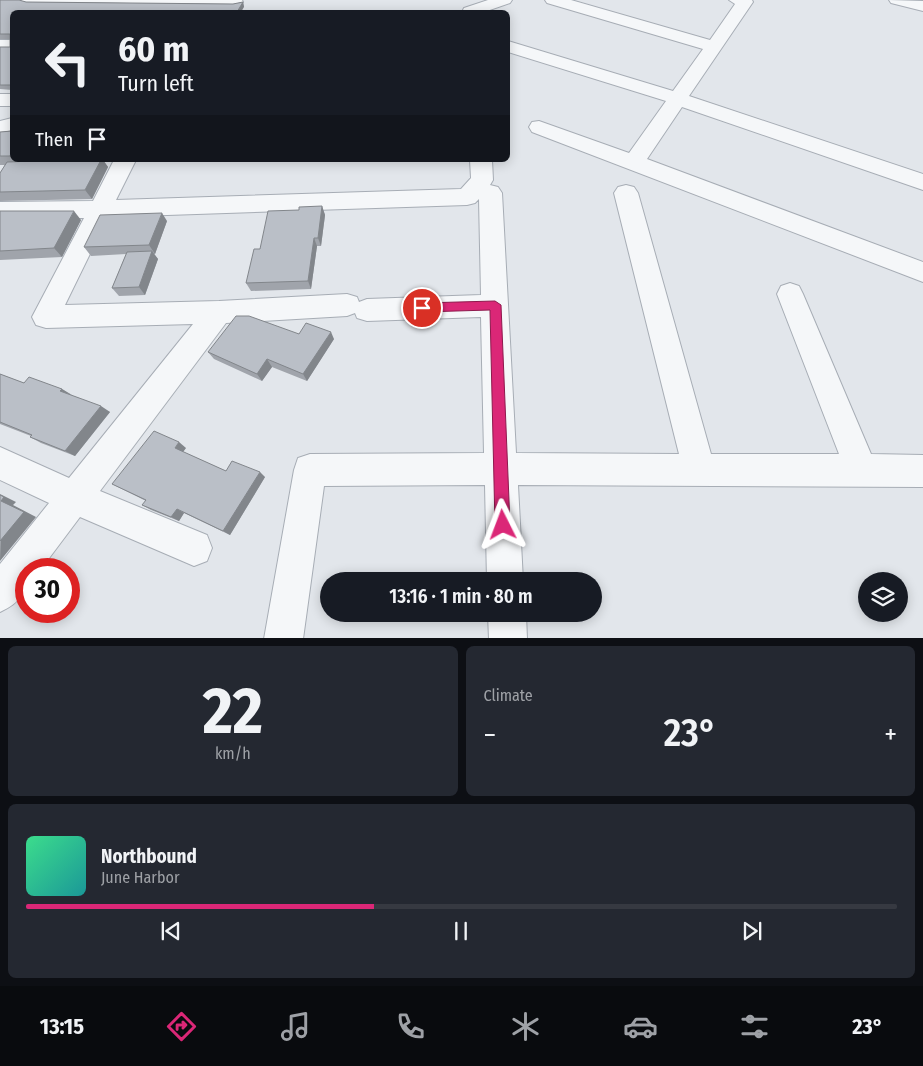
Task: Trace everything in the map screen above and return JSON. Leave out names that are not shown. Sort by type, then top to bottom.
[{"type":"street","points":[[29,0],[236,2]]},
{"type":"street","points":[[476,10],[504,0]]},
{"type":"street","points":[[553,0],[714,48]]},
{"type":"street","points":[[633,163],[679,100],[745,2],[737,0]]},
{"type":"street","points":[[898,0],[923,6]]},
{"type":"street","points":[[510,47],[679,100],[923,182]]},
{"type":"street","points":[[539,127],[923,272]]},
{"type":"street","points":[[125,162],[46,316],[495,305]]},
{"type":"street","points":[[0,210],[101,209],[467,197],[482,180],[481,162]]},
{"type":"street","points":[[490,193],[505,572]]},
{"type":"street","points":[[626,193],[699,470]]},
{"type":"street","points":[[790,294],[862,471]]},
{"type":"street","points":[[0,594],[219,312]]},
{"type":"street","points":[[0,463],[75,498],[194,548]]},
{"type":"street","points":[[283,638],[310,470],[923,471]]},
{"type":"street","points":[[507,622],[508,638]]},
{"type":"building","points":[[0,0],[26,2],[233,4],[243,2],[238,10],[10,10],[10,34],[0,34]]},
{"type":"building","points":[[0,47],[10,47],[10,85],[0,85]]},
{"type":"building","points":[[10,131],[10,156],[0,156],[0,132]]},
{"type":"building","points":[[7,162],[100,162],[85,190],[0,192],[0,173]]},
{"type":"building","points":[[322,206],[318,238],[314,238],[308,281],[246,283],[254,249],[260,249],[268,211],[299,210],[299,207]]},
{"type":"building","points":[[0,211],[74,211],[54,248],[0,251]]},
{"type":"building","points":[[162,213],[149,245],[84,247],[100,215]]},
{"type":"building","points":[[152,251],[139,287],[112,288],[127,252]]},
{"type":"building","points":[[236,316],[249,316],[299,334],[306,323],[331,332],[303,374],[267,359],[257,374],[208,352]]},
{"type":"building","points":[[0,374],[24,383],[29,377],[101,406],[65,451],[0,422]]},
{"type":"building","points":[[154,431],[179,442],[175,448],[226,471],[232,461],[260,472],[223,531],[177,509],[171,517],[142,505],[146,500],[112,484]]},
{"type":"building","points":[[0,495],[4,497],[1,501],[24,512],[0,541]]},
{"type":"route","points":[[422,308],[495,305],[503,525]]}]
